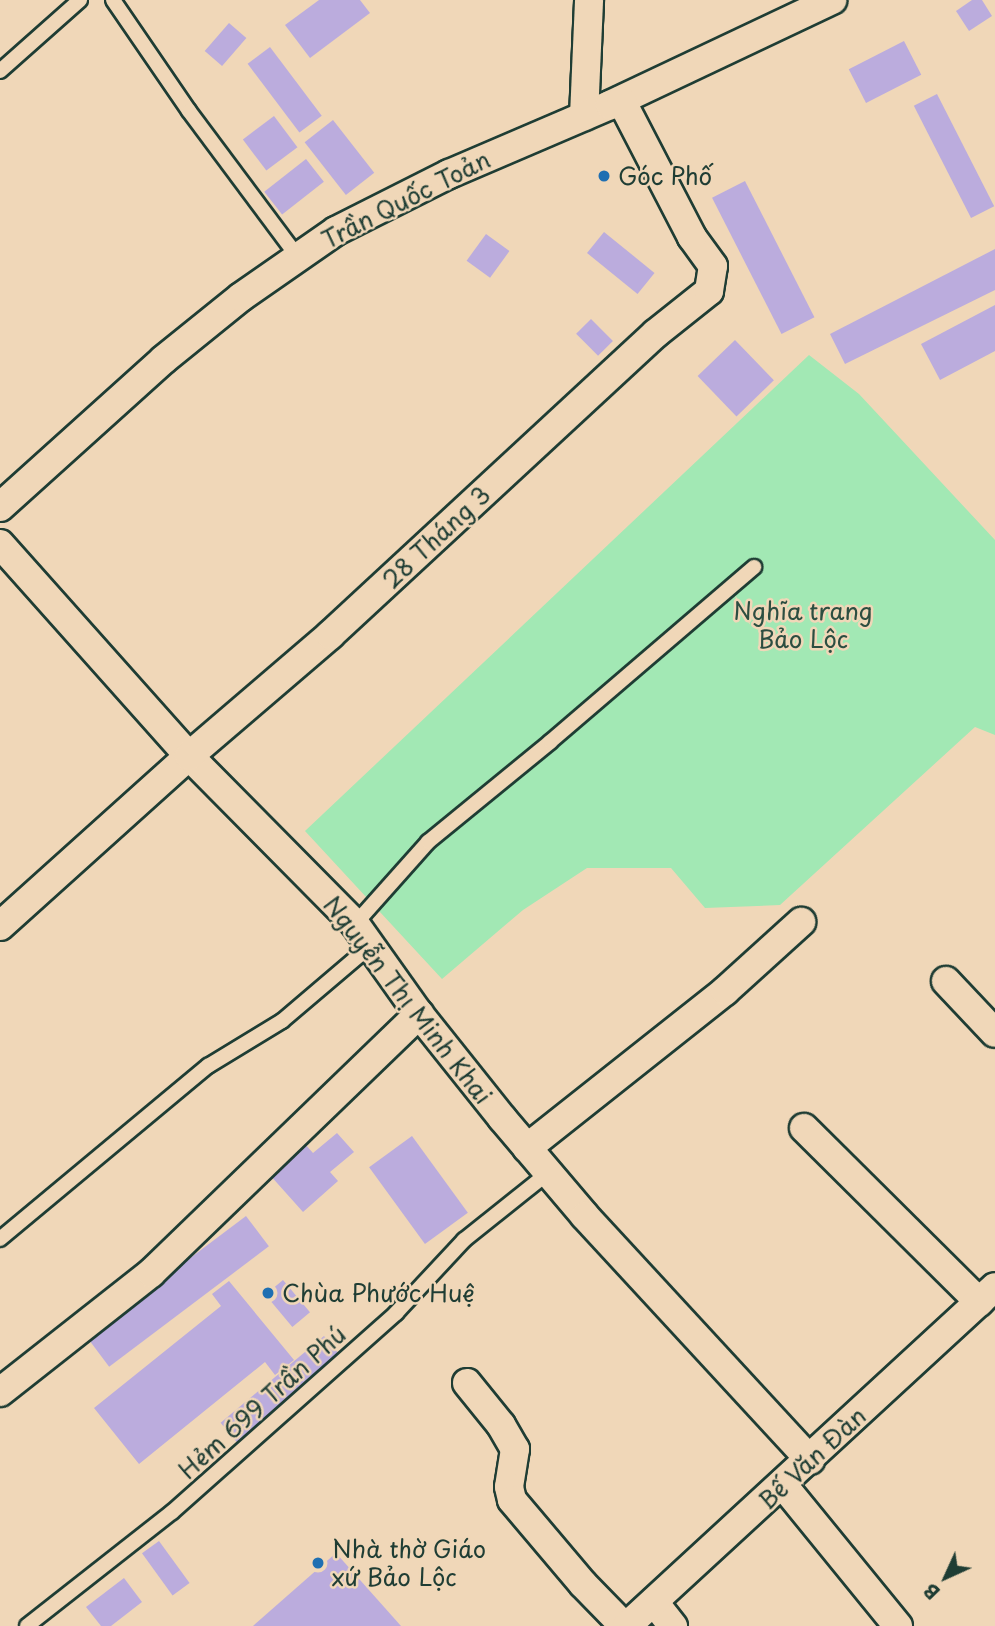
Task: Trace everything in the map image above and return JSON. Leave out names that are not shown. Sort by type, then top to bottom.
[{"type":"street","points":[[584,116],[589,0]]},
{"type":"street","name":"Trần Quốc Toản","points":[[0,507],[163,360],[241,297],[336,231],[426,186],[621,100],[832,0]]},
{"type":"street","name":"28 Tháng 3","points":[[0,926],[189,756],[330,635],[655,334],[709,290],[713,266],[692,237],[621,100]]},
{"type":"street","name":"Nguyễn Thị Minh Khai","points":[[0,544],[189,756],[363,935],[419,1014],[527,1149],[810,1460]]},
{"type":"street","points":[[527,1149],[725,991],[801,922]]},
{"type":"street","points":[[946,981],[995,1033]]},
{"type":"street","points":[[0,1392],[151,1273],[419,1014]]},
{"type":"street","points":[[804,1128],[987,1295]]},
{"type":"street","name":"Bế Văn Đàn","points":[[626,1626],[783,1485],[987,1295]]},
{"type":"street","points":[[467,1383],[501,1424],[515,1449],[509,1487],[512,1500],[583,1584],[626,1626]]},
{"type":"street","points":[[783,1485],[898,1626]]},
{"type":"street","points":[[654,1602],[673,1626]]},
{"type":"lane","points":[[0,71],[80,0]]},
{"type":"lane","points":[[113,0],[189,111],[298,257]]},
{"type":"lane","points":[[0,1239],[208,1066],[282,1021],[363,935],[428,842],[550,742],[754,567]]},
{"type":"lane","name":"Hẻm 699 Trần Phú","points":[[27,1626],[172,1512],[396,1313],[464,1240],[548,1172]]},
{"type":"green space","name":"Nghĩa trang Bảo Lộc","points":[[809,355],[859,394],[995,540],[995,735],[975,727],[780,905],[705,908],[671,868],[587,868],[523,910],[442,979],[305,831]]},
{"type":"building","points":[[319,0],[360,0],[370,13],[310,58],[285,25]]},
{"type":"building","points":[[972,0],[982,0],[992,16],[969,31],[956,11]]},
{"type":"building","points":[[229,23],[246,38],[222,66],[205,51]]},
{"type":"building","points":[[904,41],[921,75],[866,103],[849,69]]},
{"type":"building","points":[[270,47],[322,116],[299,133],[248,64]]},
{"type":"building","points":[[937,94],[994,206],[971,218],[914,106]]},
{"type":"building","points":[[274,116],[297,147],[266,171],[243,139]]},
{"type":"building","points":[[333,120],[374,173],[346,195],[305,142]]},
{"type":"building","points":[[306,159],[324,182],[282,214],[264,192]]},
{"type":"building","points":[[745,181],[814,317],[781,334],[712,198]]},
{"type":"building","points":[[604,232],[655,273],[638,294],[587,253]]},
{"type":"building","points":[[486,234],[509,251],[490,278],[467,261]]},
{"type":"building","points":[[995,249],[995,290],[845,364],[830,334]]},
{"type":"building","points":[[995,305],[995,351],[940,380],[921,344]]},
{"type":"building","points":[[591,319],[613,341],[598,356],[576,334]]},
{"type":"building","points":[[735,340],[774,380],[736,416],[698,376]]},
{"type":"building","points":[[337,1133],[354,1152],[330,1172],[338,1181],[303,1212],[269,1174],[304,1143],[313,1153]]},
{"type":"building","points":[[412,1136],[468,1213],[425,1244],[369,1167]]},
{"type":"building","points":[[246,1216],[269,1246],[109,1367],[86,1336]]},
{"type":"building","points":[[283,1280],[310,1312],[292,1327],[265,1295]]},
{"type":"building","points":[[229,1281],[294,1360],[275,1375],[265,1362],[139,1464],[94,1408],[221,1306],[212,1294]]},
{"type":"building","points":[[324,1336],[343,1359],[240,1446],[221,1423]]},
{"type":"building","points":[[159,1541],[190,1583],[173,1595],[142,1553]]},
{"type":"building","points":[[336,1553],[401,1626],[253,1626]]},
{"type":"building","points":[[124,1578],[142,1602],[111,1626],[101,1626],[86,1607]]},
{"type":"place","name":"Góc Phố","points":[[604,176]]},
{"type":"place","name":"Chùa Phước Huệ","points":[[268,1293]]},
{"type":"place","name":"Nhà thờ Giáo xứ Bảo Lộc","points":[[318,1563]]}]
